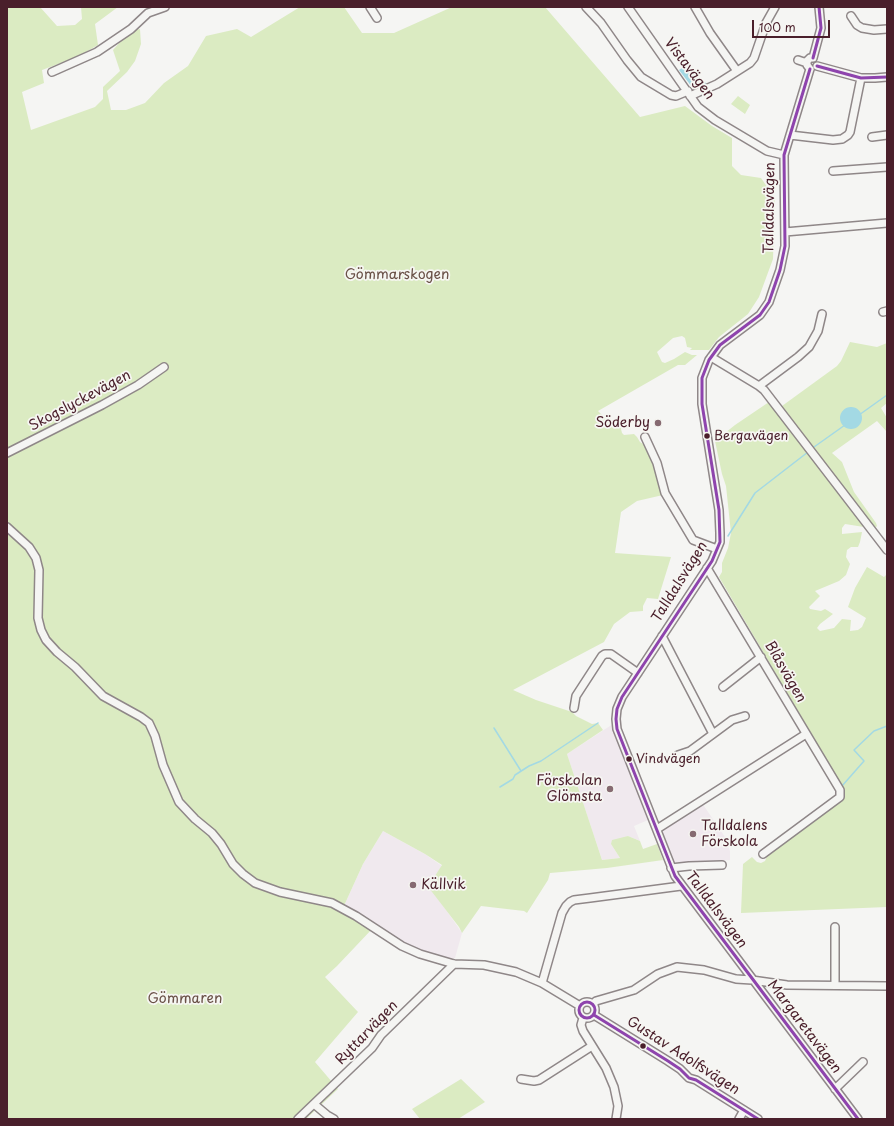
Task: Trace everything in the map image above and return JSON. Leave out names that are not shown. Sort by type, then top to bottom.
[{"type":"street","points":[[52,72],[97,52],[131,29],[148,13],[165,7]]},
{"type":"street","points":[[370,7],[377,18]]},
{"type":"street","points":[[586,7],[601,23],[627,60],[642,76],[676,96],[689,94],[716,84],[750,63],[754,58],[766,23],[774,7]]},
{"type":"street","name":"Vistavägen","points":[[628,7],[698,107],[715,120],[759,143],[767,151],[784,155]]},
{"type":"street","points":[[695,7],[710,33],[736,71]]},
{"type":"street","points":[[811,66],[816,60],[813,58],[821,28],[819,7]]},
{"type":"street","points":[[851,16],[857,25],[862,28],[874,30],[887,29]]},
{"type":"street","points":[[798,60],[811,66],[861,78],[887,77]]},
{"type":"street","name":"Talldalsvägen","points":[[752,980],[674,876],[617,729],[616,715],[619,705],[707,568],[720,542],[720,524],[701,392],[702,378],[711,357],[724,341],[756,318],[766,307],[780,270],[785,246],[784,155],[811,66]]},
{"type":"street","points":[[790,135],[833,140],[842,139],[848,135],[852,126],[861,78]]},
{"type":"street","points":[[872,138],[887,135]]},
{"type":"street","points":[[833,171],[887,167]]},
{"type":"street","points":[[785,232],[887,223]]},
{"type":"street","points":[[759,386],[809,347],[818,331],[822,314]]},
{"type":"street","points":[[711,357],[759,386],[770,398],[887,550]]},
{"type":"street","name":"Skogslyckevägen","points":[[7,454],[102,406],[138,385],[164,367]]},
{"type":"street","points":[[645,437],[657,463],[665,493],[692,540],[717,549]]},
{"type":"street","points":[[7,526],[29,548],[36,558],[39,570],[38,618],[41,630],[46,640],[103,696],[149,723],[155,736],[163,765],[179,802],[195,819],[212,833],[233,864],[243,874],[255,883],[280,892],[332,903],[356,916],[402,946],[420,954],[454,964],[484,965],[507,969],[526,975],[580,1006]]},
{"type":"street","name":"Blåsvägen","points":[[707,568],[840,790],[840,798],[763,854]]},
{"type":"street","points":[[662,636],[713,734]]},
{"type":"street","points":[[574,708],[576,696],[602,656],[605,654],[611,654],[638,674]]},
{"type":"street","points":[[723,687],[761,657]]},
{"type":"street","points":[[678,755],[690,751],[732,720],[745,716]]},
{"type":"street","points":[[657,829],[806,734]]},
{"type":"street","points":[[671,868],[722,865]]},
{"type":"street","points":[[542,983],[562,913],[570,902],[574,900],[681,886]]},
{"type":"street","points":[[835,927],[835,985]]},
{"type":"street","name":"Ryttarvägen","points":[[298,1119],[372,1048],[381,1035],[454,964]]},
{"type":"street","points":[[593,1004],[596,1001],[634,990],[658,974],[677,967],[695,968],[736,979],[794,986],[887,986]]},
{"type":"street","name":"Margaretavägen","points":[[752,980],[858,1119]]},
{"type":"street","points":[[593,1004],[590,1002],[584,1002],[578,1010],[583,1018],[583,1031],[606,1068],[614,1087],[618,1106],[616,1119]]},
{"type":"street","points":[[583,1018],[592,1018],[595,1008],[593,1004]]},
{"type":"street","name":"Gustav Adolfsvägen","points":[[594,1015],[668,1061],[680,1069],[689,1078],[697,1081],[758,1119]]},
{"type":"street","points":[[521,1079],[534,1081],[539,1080],[592,1046]]},
{"type":"street","name":"Margaretavägen","points":[[835,1089],[863,1062]]},
{"type":"street","points":[[314,1104],[334,1119]]},
{"type":"street","points":[[739,1119],[744,1110]]},
{"type":"shaded area","points":[[613,724],[616,737],[648,820],[634,826],[640,841],[628,836],[611,844],[620,858],[602,860],[567,754]]},
{"type":"shaded area","name":"Talldalens Förskola","points":[[702,803],[725,837],[730,851],[730,860],[678,865],[674,864],[661,831]]},
{"type":"shaded area","points":[[383,831],[425,854],[442,866],[429,885],[462,933],[455,958],[443,958],[419,951],[403,944],[343,908],[363,864]]},
{"type":"green space","name":"Gömmarskogen","points":[[7,7],[40,7],[57,26],[75,25],[82,19],[81,7],[118,7],[95,24],[98,45],[77,57],[42,70],[44,83],[22,92],[31,130],[95,107],[103,99],[103,87],[120,71],[113,50],[129,32],[135,30],[140,29],[141,44],[135,61],[127,72],[107,91],[111,110],[126,110],[145,103],[164,83],[188,66],[206,36],[237,29],[251,37],[300,7],[344,7],[362,33],[394,33],[452,7],[545,7],[640,117],[685,106],[712,126],[732,138],[732,166],[741,175],[761,178],[775,198],[773,259],[759,297],[748,314],[719,337],[709,350],[690,350],[692,348],[687,347],[685,338],[682,336],[673,338],[657,352],[662,362],[665,363],[685,352],[692,355],[697,355],[685,365],[678,365],[598,411],[610,423],[620,425],[624,435],[634,434],[640,442],[646,446],[652,456],[663,495],[637,501],[621,512],[615,553],[671,557],[658,599],[647,598],[643,606],[643,611],[630,612],[614,624],[604,642],[513,690],[536,700],[572,712],[576,716],[592,724],[598,723],[603,730],[567,754],[602,860],[620,858],[611,844],[612,840],[628,836],[640,841],[643,849],[657,844],[663,860],[607,868],[550,873],[548,880],[527,913],[524,911],[481,906],[462,933],[429,888],[429,885],[442,865],[383,831],[363,864],[343,908],[373,928],[325,977],[358,1012],[315,1062],[338,1089],[306,1119],[7,1119]]},
{"type":"green space","points":[[738,96],[750,105],[745,114],[731,104]]},
{"type":"green space","points":[[850,342],[877,347],[887,343],[887,403],[881,408],[887,418],[887,432],[877,421],[832,453],[842,462],[854,492],[876,523],[877,526],[875,528],[782,406],[837,366]]},
{"type":"green space","points":[[771,402],[864,527],[845,524],[842,528],[842,534],[862,532],[860,542],[858,547],[851,547],[847,550],[846,557],[850,564],[846,575],[839,581],[815,591],[820,596],[809,607],[810,609],[821,611],[825,609],[833,614],[817,628],[820,631],[834,628],[842,619],[851,620],[850,631],[858,630],[862,627],[866,618],[848,607],[855,588],[867,567],[884,577],[887,574],[887,907],[741,913],[743,864],[752,857],[757,862],[761,863],[765,861],[769,852],[843,797],[845,793],[719,577],[722,572],[722,563],[728,548],[731,533],[726,486],[715,441],[735,425]]},
{"type":"green space","points":[[461,1079],[485,1102],[458,1119],[420,1119],[412,1109]]},
{"type":"water","points":[[683,67],[706,83],[705,86],[695,91],[679,70]]},
{"type":"water","points":[[851,407],[859,410],[862,418],[859,426],[851,429],[843,426],[840,418],[843,410]]},
{"type":"waterway","points":[[859,415],[887,395]]},
{"type":"waterway","points":[[814,447],[845,425]]},
{"type":"waterway","points":[[728,536],[755,493],[808,452]]},
{"type":"waterway","points":[[500,787],[513,779],[515,775],[529,766],[541,761],[598,723]]},
{"type":"waterway","points":[[842,786],[864,761],[854,750],[874,731],[887,726]]},
{"type":"waterway","points":[[494,728],[521,771]]},
{"type":"transit line","points":[[813,58],[821,28],[819,7]]},
{"type":"transit line","points":[[817,66],[861,78],[887,77]]},
{"type":"transit line","points":[[810,69],[784,155],[785,246],[780,270],[769,302],[760,315],[720,345],[709,360],[702,378],[702,404],[719,510],[720,542],[712,561],[622,697],[617,709],[616,719],[617,729],[675,876],[858,1119]]},
{"type":"transit line","points":[[584,1002],[590,1002],[595,1007],[595,1010],[593,1016],[590,1018],[584,1018],[579,1013],[579,1007],[584,1002]]},
{"type":"transit line","points":[[594,1015],[668,1061],[680,1069],[689,1078],[696,1080],[758,1119]]},
{"type":"place","name":"Söderby","points":[[658,423]]},
{"type":"place","name":"Bergavägen","points":[[707,436]]},
{"type":"place","name":"Vindvägen","points":[[629,759]]},
{"type":"place","name":"Förskolan Glömsta","points":[[610,789]]},
{"type":"place","name":"Talldalens Förskola","points":[[693,834]]},
{"type":"place","name":"Källvik","points":[[413,885]]},
{"type":"park label","name":"Gömmaren","points":[[185,999]]}]
